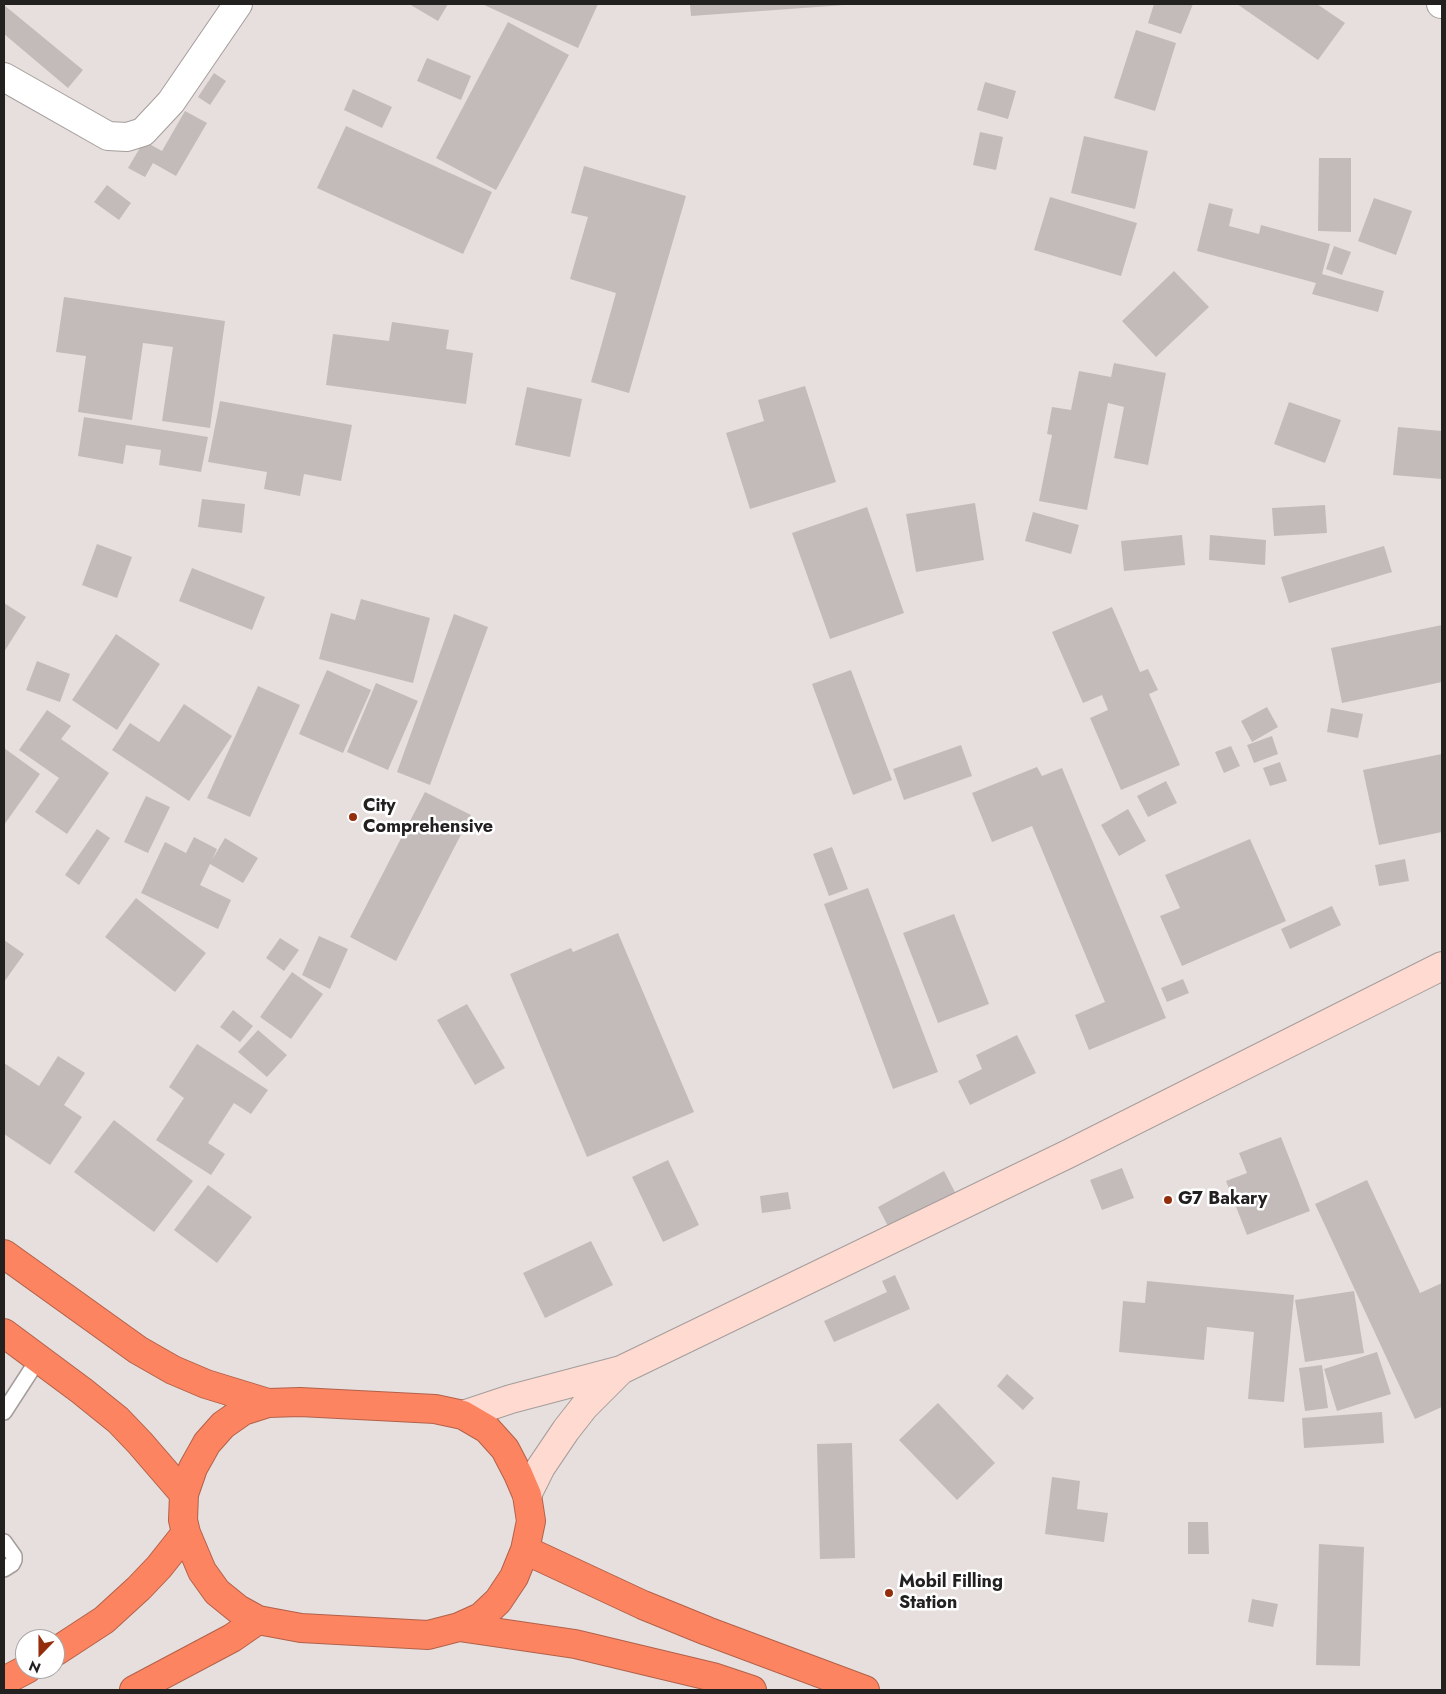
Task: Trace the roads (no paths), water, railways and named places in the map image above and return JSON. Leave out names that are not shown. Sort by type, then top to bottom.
[{"type":"highway","points":[[4,1254],[138,1350],[173,1370],[206,1384],[268,1403]]},
{"type":"highway","points":[[4,1333],[118,1420],[184,1494]]},
{"type":"highway","points":[[300,1402],[435,1409],[463,1415],[486,1429],[505,1449],[527,1495],[530,1521],[525,1550],[514,1577],[498,1601],[481,1617],[459,1627],[428,1635],[301,1628],[258,1620],[238,1609],[217,1592],[202,1571],[186,1533],[183,1520],[184,1494],[193,1468],[207,1443],[224,1425],[243,1411],[268,1403],[300,1402]]},
{"type":"highway","points":[[65,1645],[104,1620],[139,1588],[159,1568],[186,1533]]},
{"type":"highway","points":[[525,1550],[643,1606],[865,1690]]},
{"type":"highway","points":[[134,1690],[232,1638],[258,1620]]},
{"type":"highway","points":[[459,1627],[575,1644],[713,1677],[752,1690]]},
{"type":"street","points":[[4,77],[108,136],[127,137],[143,132],[171,102],[238,4]]},
{"type":"street","points":[[463,1415],[511,1399],[621,1370],[1068,1154],[1442,966]]},
{"type":"street","points":[[527,1495],[541,1467],[566,1430],[584,1407],[621,1370]]},
{"type":"lane","points":[[4,1412],[39,1358]]},
{"type":"lane","points":[[4,1542],[14,1556],[14,1560],[12,1564],[4,1569]]},
{"type":"place","name":"City Comprehensive","points":[[353,817]]},
{"type":"place","name":"G7 Bakary","points":[[1168,1200]]},
{"type":"place","name":"Mobil Filling Station","points":[[889,1593]]}]
